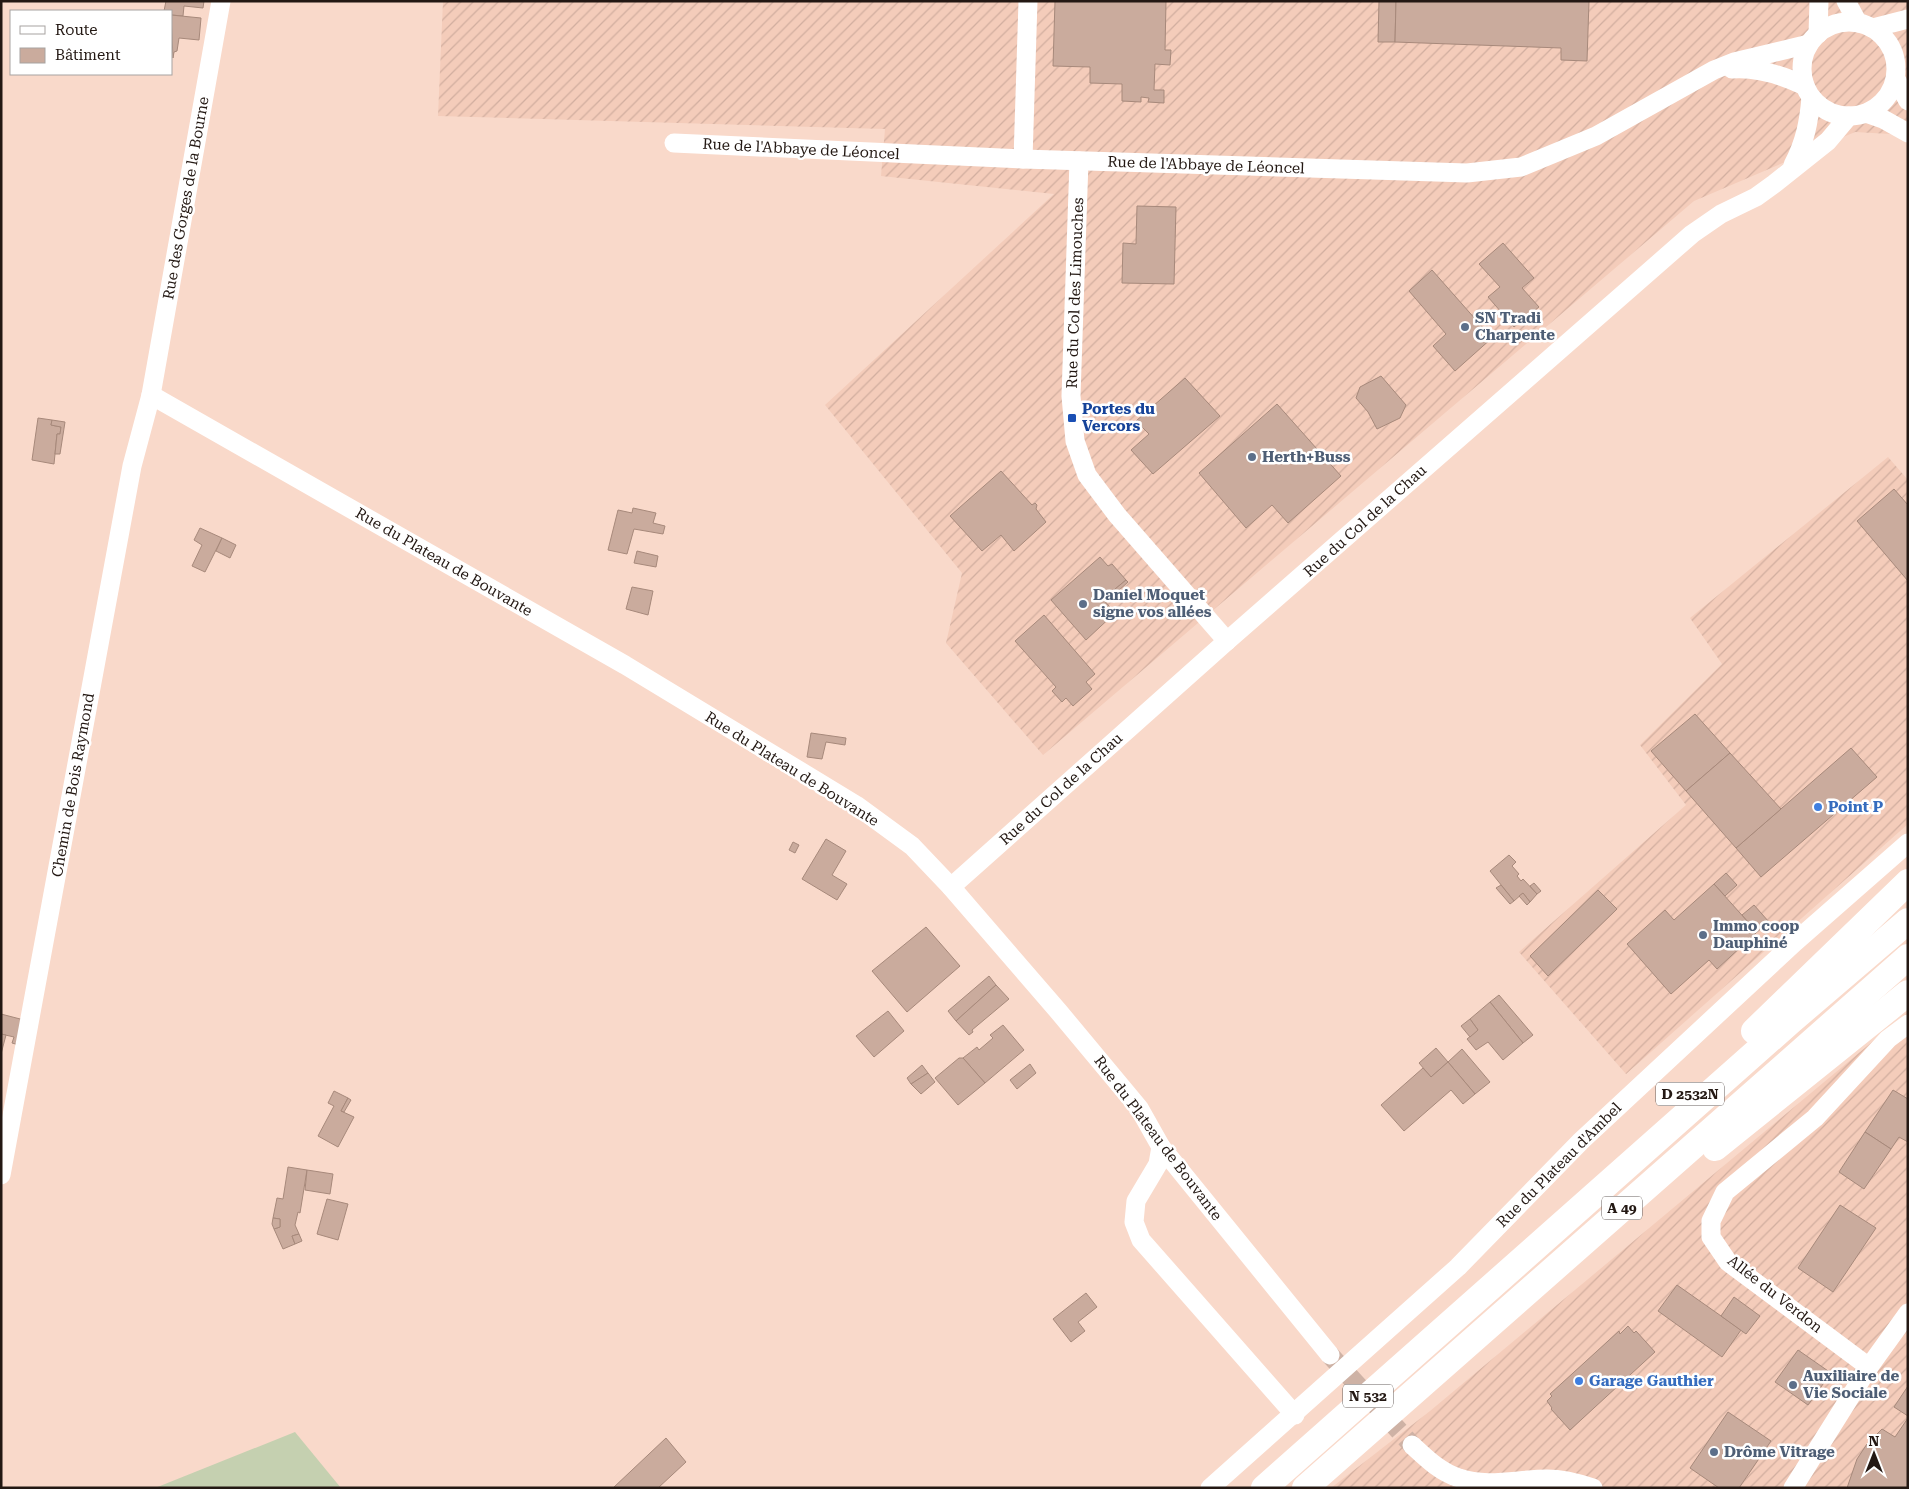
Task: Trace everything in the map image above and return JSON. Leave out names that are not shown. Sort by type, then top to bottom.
[{"type":"highway","name":"D 2532N","points":[[1473,1305],[1908,882]]},
{"type":"highway","name":"A 49","points":[[1473,1305],[1791,1021],[1908,921]]},
{"type":"highway","name":"A 49","points":[[1336,1460],[1908,957]]},
{"type":"highway","points":[[1305,1488],[1336,1460],[1645,1205],[1908,993]]},
{"type":"highway","name":"N 532","points":[[1264,1488],[1473,1305]]},
{"type":"street","name":"Rue des Gorges de la Bourne","points":[[151,395],[221,1]]},
{"type":"street","points":[[1023,159],[1028,1]]},
{"type":"street","points":[[1808,92],[1802,65],[1813,39],[1819,1]]},
{"type":"street","points":[[1846,1],[1866,25],[1888,42],[1900,63],[1908,101]]},
{"type":"street","points":[[1813,39],[1830,26],[1844,22],[1866,25],[1908,19]]},
{"type":"street","name":"Rue de l'Abbaye de Léoncel","points":[[674,143],[1023,159],[1467,173],[1521,167],[1596,136],[1714,70],[1734,62],[1813,39]]},
{"type":"street","points":[[1857,115],[1885,100],[1900,63]]},
{"type":"street","points":[[1714,70],[1751,68],[1788,78],[1808,92],[1828,111],[1883,119],[1908,133]]},
{"type":"street","name":"Rue du Col de la Chau","points":[[1790,170],[1803,146],[1808,92]]},
{"type":"street","name":"Rue du Col de la Chau","points":[[951,887],[1227,641],[1692,234],[1721,214],[1756,197],[1828,141],[1857,115]]},
{"type":"street","name":"Rue du Col des Limouches","points":[[1079,161],[1072,403],[1075,441],[1081,461],[1098,492],[1227,641]]},
{"type":"street","name":"Rue du Plateau de Bouvante","points":[[151,395],[616,660],[856,806],[912,846],[951,887],[1139,1108],[1162,1147],[1330,1354]]},
{"type":"street","name":"Chemin de Bois Raymond","points":[[1,1175],[130,476],[151,395]]},
{"type":"street","name":"Rue du Plateau d'Ambel","points":[[1210,1488],[1458,1267],[1580,1141],[1795,942],[1908,843]]},
{"type":"street","name":"Allée du Verdon","points":[[1870,1367],[1728,1262],[1711,1237],[1711,1220],[1725,1192],[1815,1118],[1888,1039],[1908,1024]]},
{"type":"street","points":[[1162,1147],[1158,1164],[1136,1202],[1134,1222],[1141,1240],[1295,1414]]},
{"type":"street","points":[[1793,1488],[1870,1367],[1908,1313]]},
{"type":"street","points":[[1412,1445],[1434,1466],[1458,1478],[1482,1483],[1548,1479],[1569,1481],[1593,1488]]},
{"type":"shaded area","points":[[443,1],[1908,1],[1908,135],[1855,132],[1694,201],[1043,755],[946,643],[962,573],[825,405],[1054,194],[881,176],[885,129],[438,116]]},
{"type":"shaded area","points":[[1888,457],[1908,480],[1908,824],[1626,1074],[1519,952],[1686,805],[1640,745],[1722,664],[1690,618]]},
{"type":"shaded area","points":[[1908,1012],[1908,1488],[1331,1488],[1430,1411]]},
{"type":"green space","points":[[295,1432],[341,1488],[155,1488]]},
{"type":"building","points":[[166,1],[204,1],[203,8],[184,6],[183,16],[172,15],[172,10],[164,10]]},
{"type":"building","points":[[1055,1],[1166,1],[1165,50],[1171,50],[1170,65],[1155,64],[1154,90],[1164,90],[1164,103],[1148,102],[1149,98],[1141,97],[1141,102],[1122,101],[1122,84],[1090,83],[1090,67],[1053,66]]},
{"type":"building","points":[[1379,1],[1396,1],[1395,42],[1378,42]]},
{"type":"building","points":[[1396,1],[1589,1],[1587,61],[1561,60],[1561,48],[1395,42]]},
{"type":"building","points":[[172,15],[201,18],[199,40],[179,38],[177,51],[174,52],[173,58]]},
{"type":"building","points":[[1137,206],[1176,207],[1174,284],[1122,283],[1123,243],[1136,244]]},
{"type":"building","points":[[1503,243],[1534,278],[1522,288],[1539,307],[1520,322],[1514,316],[1509,321],[1488,297],[1500,287],[1479,264]]},
{"type":"building","points":[[1432,270],[1492,338],[1455,371],[1433,346],[1446,334],[1409,291]]},
{"type":"building","points":[[1514,316],[1520,322],[1514,327],[1509,321]]},
{"type":"building","points":[[1381,376],[1406,405],[1400,418],[1377,429],[1368,412],[1356,398],[1360,387]]},
{"type":"building","points":[[1185,378],[1220,416],[1153,474],[1131,450],[1149,434],[1136,421]]},
{"type":"building","points":[[1277,404],[1341,476],[1288,523],[1272,505],[1246,528],[1199,473]]},
{"type":"building","points":[[38,418],[52,420],[51,425],[61,427],[60,434],[57,434],[54,464],[32,460]]},
{"type":"building","points":[[52,420],[65,422],[60,454],[55,454],[57,434],[60,434],[61,427],[51,425]]},
{"type":"building","points":[[1001,471],[1032,505],[1035,503],[1037,505],[1036,509],[1046,522],[1014,551],[1001,535],[982,551],[950,516]]},
{"type":"building","points":[[1894,489],[1908,505],[1908,581],[1857,521]]},
{"type":"building","points":[[633,508],[656,513],[653,523],[665,526],[663,534],[634,529],[627,554],[608,550],[618,510],[632,513]]},
{"type":"building","points":[[200,528],[222,538],[205,572],[192,566],[202,545],[194,540]]},
{"type":"building","points":[[222,538],[236,545],[230,558],[216,551]]},
{"type":"building","points":[[637,551],[658,556],[656,567],[634,563]]},
{"type":"building","points":[[1100,557],[1108,566],[1112,564],[1126,580],[1103,599],[1115,613],[1086,640],[1051,600]]},
{"type":"building","points":[[1126,580],[1128,582],[1106,602],[1103,599]]},
{"type":"building","points":[[632,587],[653,591],[648,615],[626,609]]},
{"type":"building","points":[[1044,615],[1095,674],[1086,682],[1092,689],[1073,706],[1066,698],[1062,702],[1052,691],[1056,687],[1015,641]]},
{"type":"building","points":[[1695,714],[1730,753],[1686,791],[1651,751]]},
{"type":"building","points":[[811,733],[846,738],[845,745],[826,742],[822,759],[807,757]]},
{"type":"building","points":[[1851,748],[1877,777],[1761,877],[1736,848]]},
{"type":"building","points":[[1730,753],[1781,809],[1736,848],[1686,791]]},
{"type":"building","points":[[826,839],[846,851],[832,875],[847,884],[837,900],[802,879]]},
{"type":"building","points":[[793,842],[799,845],[795,853],[789,850]]},
{"type":"building","points":[[1509,855],[1516,862],[1512,866],[1519,874],[1517,876],[1521,881],[1523,879],[1537,894],[1530,902],[1523,893],[1514,901],[1490,871]]},
{"type":"building","points":[[1726,873],[1737,885],[1725,896],[1714,884]]},
{"type":"building","points":[[1534,883],[1541,891],[1537,894],[1530,886]]},
{"type":"building","points":[[1714,884],[1757,932],[1717,969],[1709,960],[1671,994],[1627,944],[1665,910],[1674,920]]},
{"type":"building","points":[[1501,885],[1514,901],[1510,904],[1496,888]]},
{"type":"building","points":[[1598,890],[1617,909],[1548,976],[1530,956]]},
{"type":"building","points":[[1523,893],[1530,902],[1527,905],[1519,896]]},
{"type":"building","points":[[1754,905],[1769,922],[1757,932],[1742,915]]},
{"type":"building","points":[[926,927],[960,966],[907,1012],[872,971]]},
{"type":"building","points":[[989,976],[996,985],[956,1021],[948,1011]]},
{"type":"building","points":[[996,985],[1009,999],[972,1030],[973,1032],[969,1035],[956,1021]]},
{"type":"building","points":[[1499,995],[1533,1035],[1523,1043],[1490,1002]]},
{"type":"building","points":[[1490,1002],[1523,1043],[1503,1060],[1488,1042],[1476,1050],[1467,1039],[1478,1030],[1470,1019]]},
{"type":"building","points":[[888,1011],[904,1031],[874,1057],[856,1036]]},
{"type":"building","points":[[1,1014],[24,1020],[19,1045],[12,1043],[14,1037],[1,1034]]},
{"type":"building","points":[[1470,1019],[1478,1030],[1470,1037],[1461,1026]]},
{"type":"building","points":[[1003,1025],[1024,1050],[985,1083],[963,1058],[977,1047],[979,1050],[993,1038],[990,1035]]},
{"type":"building","points":[[1,1034],[6,1035],[1,1054]]},
{"type":"building","points":[[1436,1048],[1448,1062],[1431,1077],[1419,1063]]},
{"type":"building","points":[[1462,1049],[1490,1082],[1475,1094],[1448,1062]]},
{"type":"building","points":[[959,1058],[963,1058],[985,1083],[958,1105],[935,1078]]},
{"type":"building","points":[[1448,1062],[1475,1094],[1463,1104],[1451,1090],[1404,1131],[1381,1105],[1423,1068],[1431,1077]]},
{"type":"building","points":[[1030,1064],[1036,1073],[1017,1089],[1010,1080]]},
{"type":"building","points":[[922,1065],[928,1073],[911,1084],[907,1078]]},
{"type":"building","points":[[928,1073],[935,1082],[921,1094],[911,1084]]},
{"type":"building","points":[[1893,1090],[1908,1099],[1908,1142],[1899,1137],[1891,1149],[1865,1132]]},
{"type":"building","points":[[334,1091],[348,1098],[341,1111],[354,1117],[338,1147],[318,1136],[334,1106],[328,1103]]},
{"type":"building","points":[[348,1098],[351,1100],[344,1112],[341,1111]]},
{"type":"building","points":[[1865,1132],[1891,1149],[1864,1189],[1839,1172]]},
{"type":"building","points":[[288,1167],[307,1170],[300,1213],[298,1212],[295,1225],[299,1234],[292,1236],[295,1244],[283,1249],[274,1229],[280,1227],[280,1219],[273,1218],[277,1198],[283,1199]]},
{"type":"building","points":[[307,1170],[333,1174],[330,1194],[305,1190]]},
{"type":"building","points":[[327,1199],[348,1204],[338,1240],[317,1234]]},
{"type":"building","points":[[1840,1205],[1876,1228],[1833,1292],[1798,1268]]},
{"type":"building","points":[[273,1218],[280,1219],[280,1227],[274,1229],[272,1224]]},
{"type":"building","points":[[299,1234],[302,1241],[295,1244],[292,1236]]},
{"type":"building","points":[[1677,1285],[1741,1330],[1722,1357],[1658,1311]]},
{"type":"building","points":[[1086,1293],[1097,1307],[1078,1322],[1085,1331],[1071,1342],[1053,1319]]},
{"type":"building","points":[[1734,1297],[1760,1316],[1746,1334],[1721,1316]]},
{"type":"building","points":[[1628,1326],[1634,1333],[1636,1331],[1655,1352],[1570,1430],[1551,1409],[1547,1401],[1552,1396],[1550,1394],[1619,1331],[1620,1334]]},
{"type":"building","points":[[1798,1350],[1831,1373],[1808,1405],[1775,1382]]},
{"type":"building","points":[[1908,1386],[1908,1416],[1894,1407]]},
{"type":"building","points":[[1728,1412],[1771,1441],[1739,1488],[1719,1488],[1690,1468]]},
{"type":"building","points":[[1908,1418],[1908,1488],[1847,1488],[1857,1459],[1867,1444],[1882,1429],[1895,1437]]},
{"type":"building","points":[[666,1438],[686,1462],[658,1488],[613,1488]]},
{"type":"tunnel","points":[[1330,1355],[1412,1445]]},
{"type":"place","name":"SN Tradi Charpente","points":[[1465,327]]},
{"type":"place","name":"Portes du Vercors","points":[[1072,418]]},
{"type":"place","name":"Herth+Buss","points":[[1252,457]]},
{"type":"place","name":"Daniel Moquet signe vos allées","points":[[1083,604]]},
{"type":"place","name":"Point P","points":[[1818,807]]},
{"type":"place","name":"Immo coop Dauphiné","points":[[1703,935]]},
{"type":"place","name":"Garage Gauthier","points":[[1579,1381]]},
{"type":"place","name":"Auxiliaire de Vie Sociale","points":[[1793,1385]]},
{"type":"place","name":"Drôme Vitrage","points":[[1714,1452]]}]
